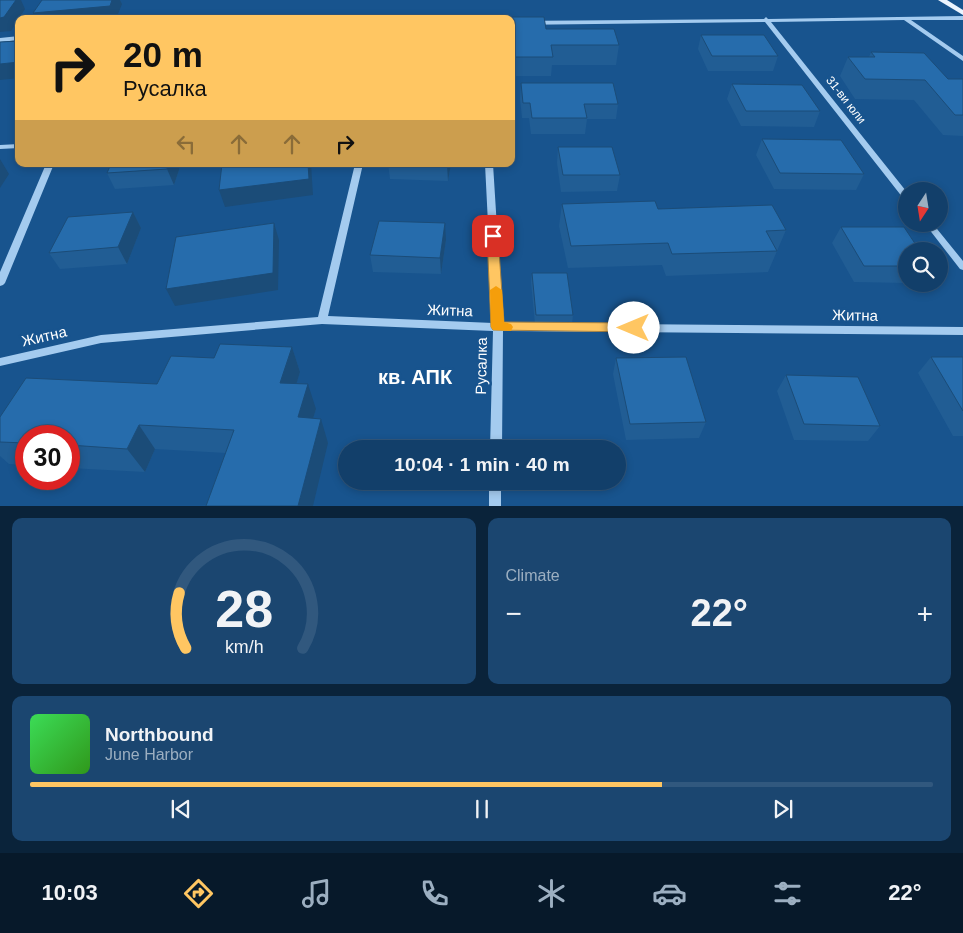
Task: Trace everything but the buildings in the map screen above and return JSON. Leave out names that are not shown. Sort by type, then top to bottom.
[{"type":"main road","points":[[942,0],[963,13]]},
{"type":"street","points":[[515,23],[963,18]]},
{"type":"street","name":"31-ви юли","points":[[766,19],[898,186]]},
{"type":"street","points":[[906,19],[963,59]]},
{"type":"street","points":[[0,40],[15,38]]},
{"type":"street","points":[[0,147],[15,146]]},
{"type":"street","points":[[0,282],[49,167]]},
{"type":"street","points":[[322,320],[358,167]]},
{"type":"street","name":"Русалка","points":[[489,167],[498,327],[496,440]]},
{"type":"street","points":[[936,232],[959,257],[963,267]]},
{"type":"street","name":"Житна","points":[[0,362],[101,339],[322,320],[498,327],[963,331]]},
{"type":"street","points":[[495,506],[496,490]]},
{"type":"slow traffic","points":[[496,290],[498,327],[506,327]]},
{"type":"district","name":"кв. АПК","points":[[415,377]]},
{"type":"route","points":[[493,236],[498,327],[634,328]]}]
